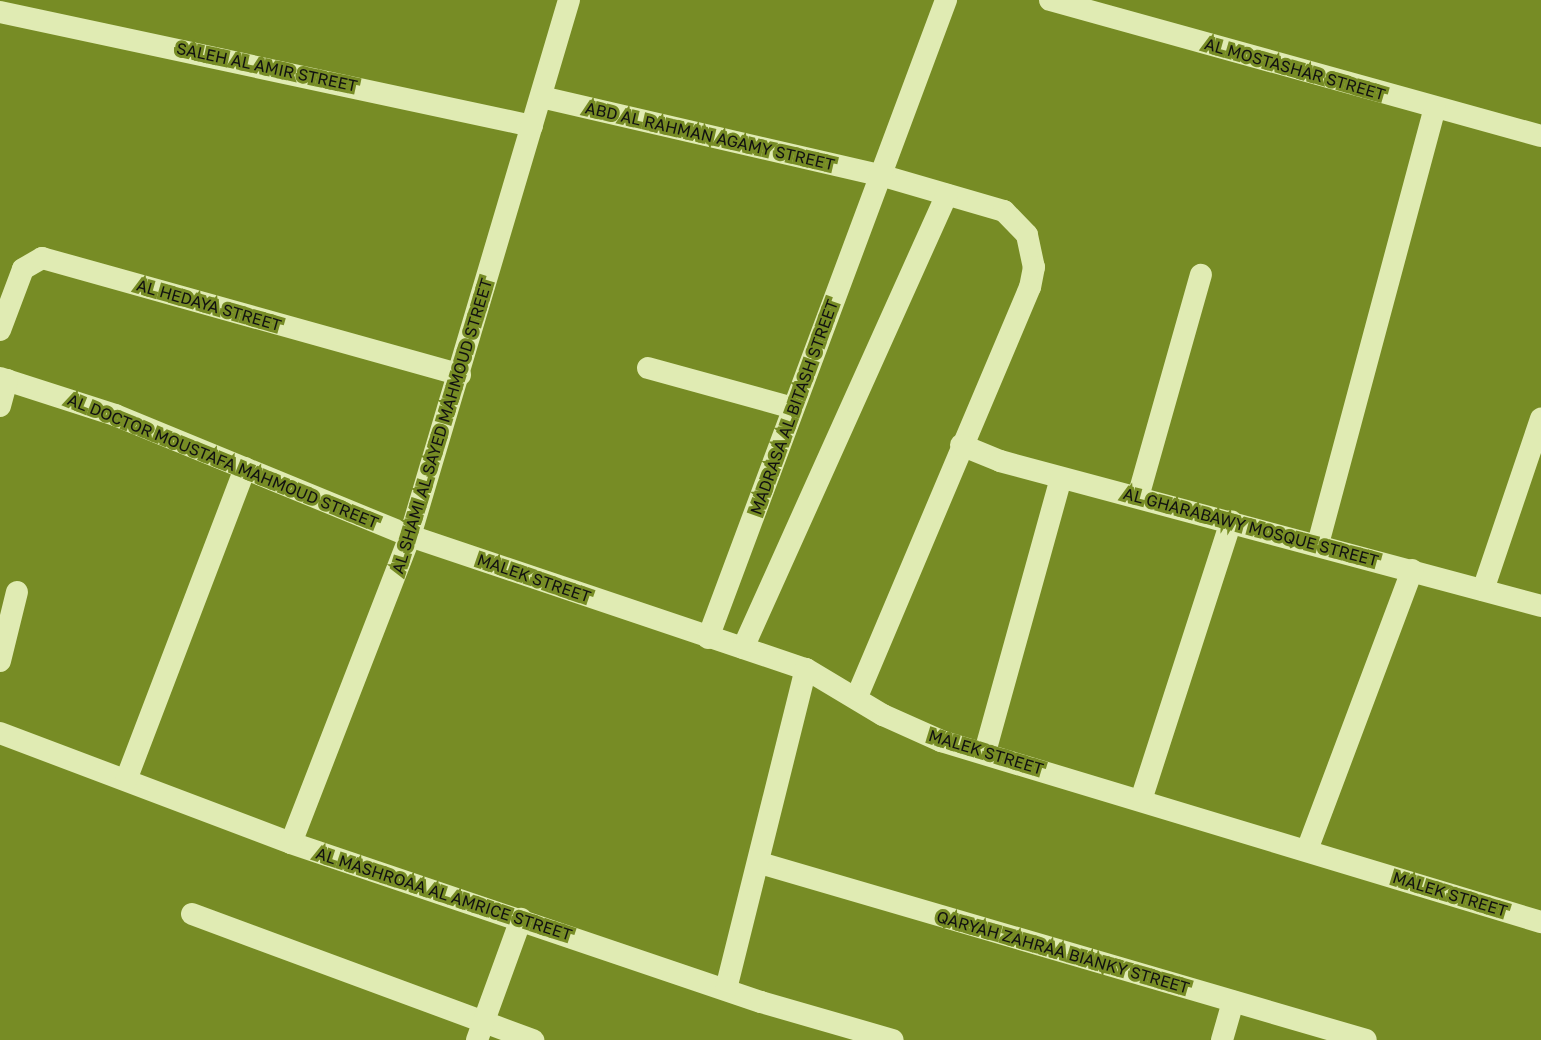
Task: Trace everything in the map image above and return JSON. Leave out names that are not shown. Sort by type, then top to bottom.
[{"type":"street","name":"AL SHAMI AL SAYED MAHMOUD STREET","points":[[291,843],[410,536],[460,375],[569,0]]},
{"type":"street","points":[[880,175],[946,0]]},
{"type":"street","name":"AL MOSTASHAR STREET","points":[[1050,0],[1541,136]]},
{"type":"street","name":"SALEH AL AMIR STREET","points":[[0,12],[532,126]]},
{"type":"street","name":"ABD AL RAHMAN AGAMY STREET","points":[[541,98],[880,175],[1004,212],[1017,222],[1032,251],[1034,267],[856,698]]},
{"type":"street","points":[[1318,544],[1435,108]]},
{"type":"street","name":"MADRASA AL BITASH STREET","points":[[708,638],[880,175]]},
{"type":"street","points":[[743,648],[947,195]]},
{"type":"street","name":"AL HEDAYA STREET","points":[[0,330],[23,269],[42,258],[460,375]]},
{"type":"street","points":[[1138,498],[1201,275]]},
{"type":"street","points":[[648,368],[793,408]]},
{"type":"street","points":[[0,406],[4,379]]},
{"type":"street","name":"AL DOCTOR MOUSTAFA MAHMOUD STREET","points":[[4,379],[115,415],[410,536]]},
{"type":"street","points":[[1483,590],[1541,419]]},
{"type":"street","name":"AL GHARABAWY MOSQUE STREET","points":[[961,445],[1061,478],[1232,521],[1541,606]]},
{"type":"street","points":[[126,780],[245,468]]},
{"type":"street","points":[[985,752],[1061,478]]},
{"type":"street","points":[[1141,800],[1232,521]]},
{"type":"street","name":"MALEK STREET","points":[[410,536],[708,638],[807,669],[856,698],[941,741],[985,752],[1541,922]]},
{"type":"street","points":[[1307,850],[1412,570]]},
{"type":"street","points":[[0,661],[16,592]]},
{"type":"street","points":[[726,989],[760,863],[807,669]]},
{"type":"street","name":"AL MASHROAA AL AMRICE STREET","points":[[0,733],[291,843],[726,989],[893,1040]]},
{"type":"street","name":"QARYAH ZAHRAA BIANKY STREET","points":[[760,863],[1366,1040]]},
{"type":"street","points":[[192,914],[480,1032],[533,1040]]},
{"type":"street","points":[[480,1032],[521,919]]},
{"type":"street","points":[[1221,1040],[1233,1002]]}]
